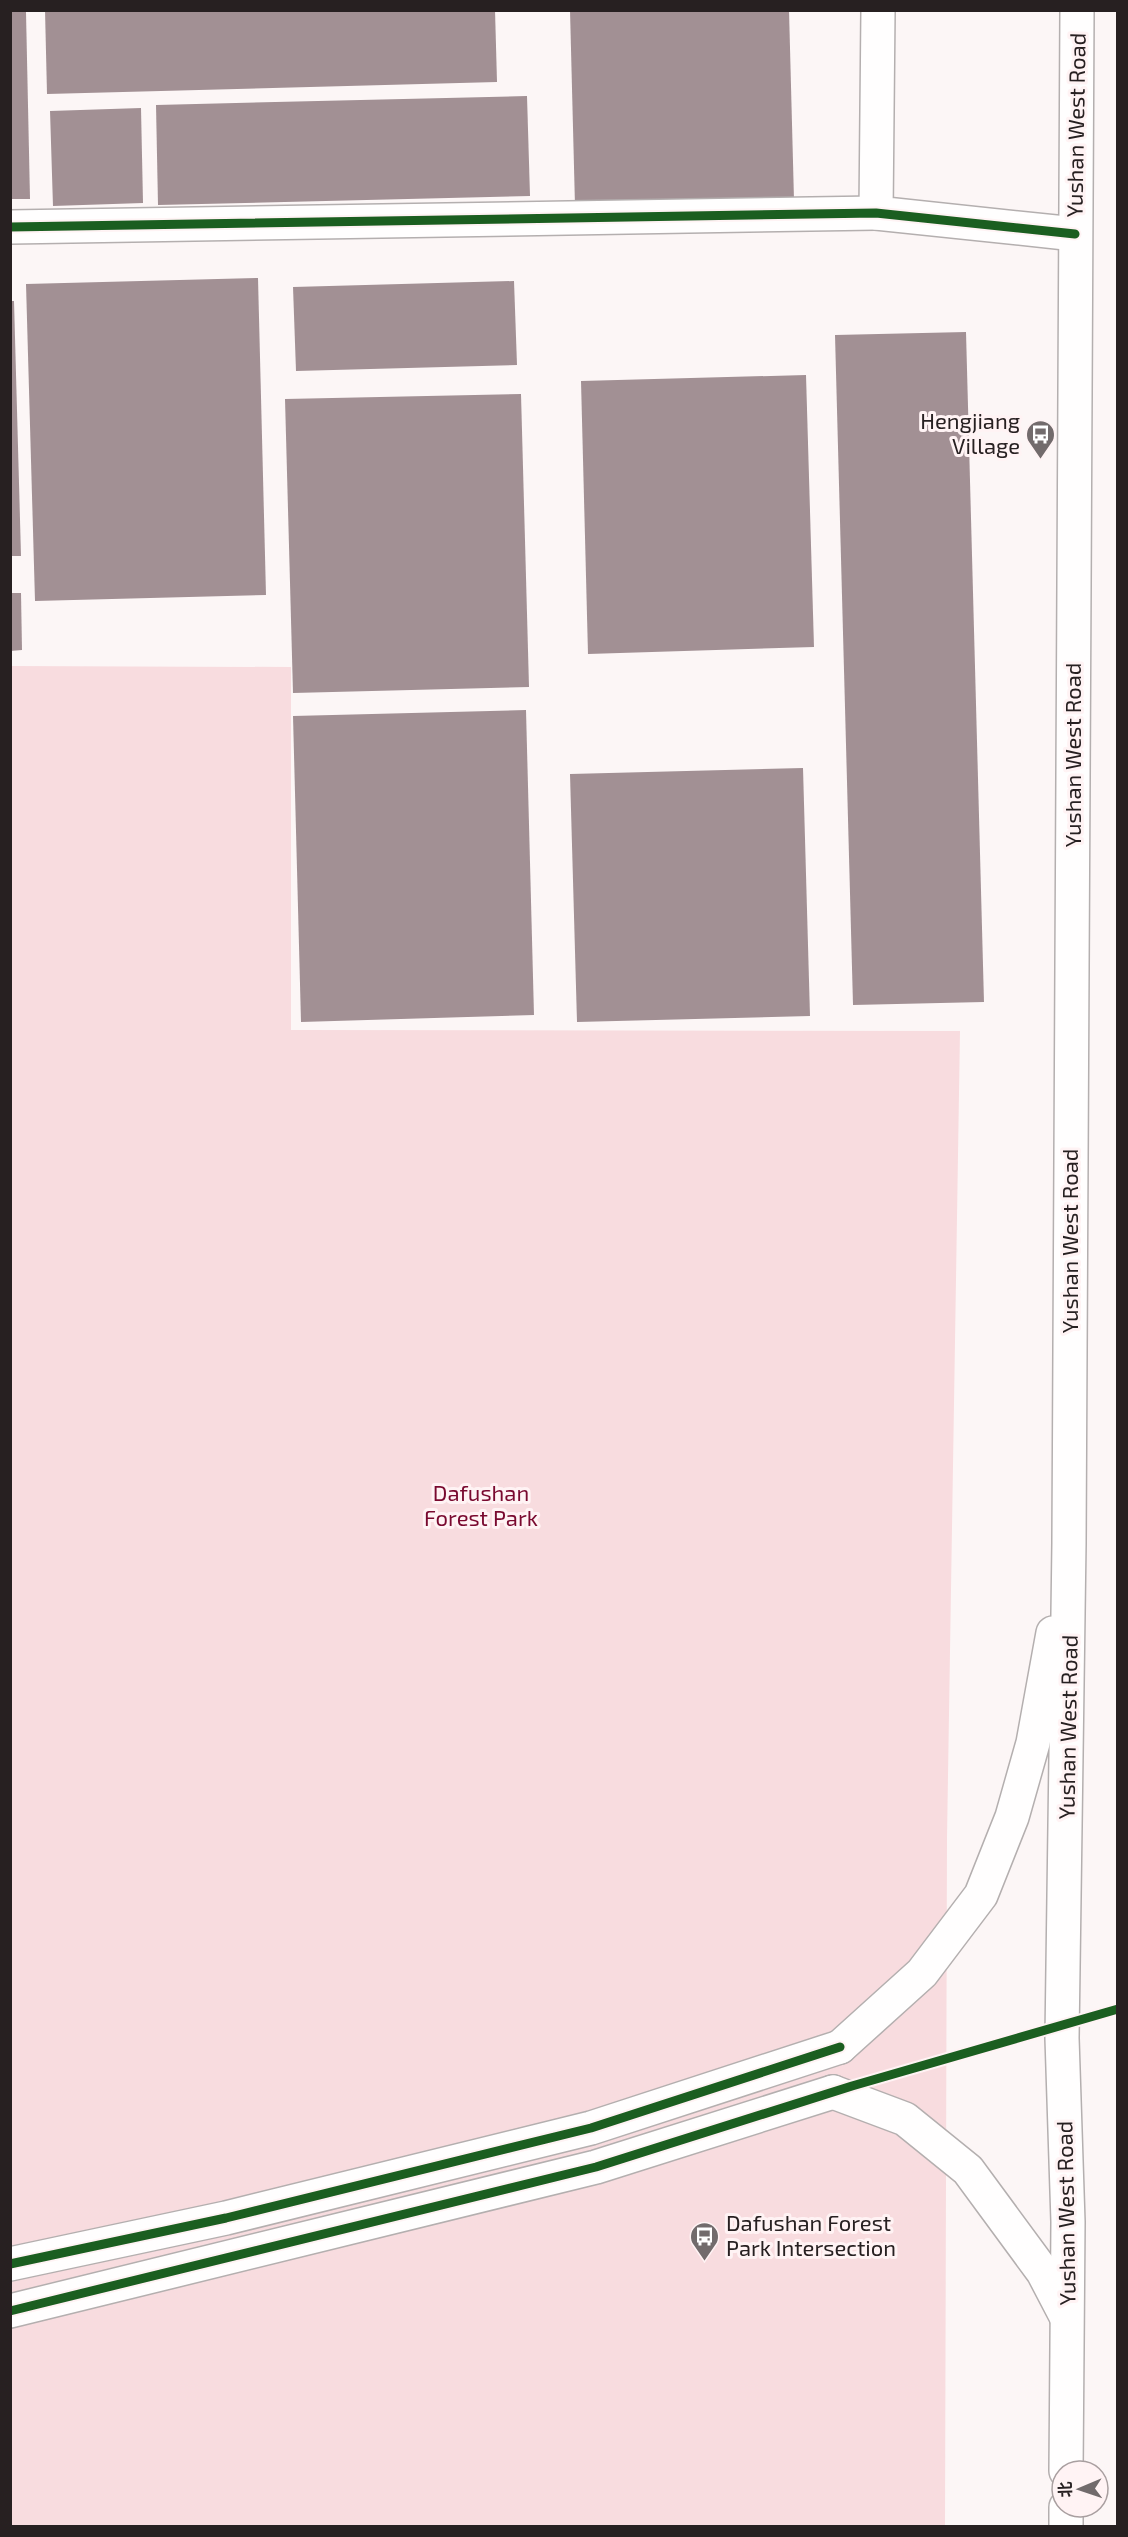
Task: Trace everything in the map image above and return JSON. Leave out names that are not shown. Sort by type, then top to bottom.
[{"type":"main road","points":[[876,213],[878,10]]},
{"type":"main road","name":"Yushan West Road","points":[[1066,2459],[1068,2222],[1062,2038],[1069,1543],[1077,10]]},
{"type":"main road","points":[[10,227],[876,213],[1075,234]]},
{"type":"main road","points":[[10,2264],[226,2218],[591,2128],[840,2047],[922,1973],[981,1894],[1012,1817],[1033,1743],[1069,1543]]},
{"type":"main road","points":[[10,2311],[596,2167],[833,2092],[905,2119],[968,2170],[1042,2272],[1067,2317]]},
{"type":"green space","name":"Dafushan Forest Park","points":[[11,666],[291,667],[291,1030],[960,1031],[947,1838],[945,2526],[11,2526]]},
{"type":"building","points":[[45,10],[495,10],[497,82],[47,94]]},
{"type":"building","points":[[570,10],[789,10],[794,200],[575,206]]},
{"type":"building","points":[[10,12],[26,12],[30,199],[10,199]]},
{"type":"building","points":[[527,96],[530,196],[158,205],[156,105]]},
{"type":"building","points":[[141,108],[143,203],[53,206],[50,111]]},
{"type":"building","points":[[258,278],[266,595],[35,601],[26,284]]},
{"type":"building","points":[[514,281],[517,365],[296,371],[293,287]]},
{"type":"building","points":[[10,301],[14,301],[21,556],[10,556]]},
{"type":"building","points":[[966,332],[984,1002],[853,1005],[835,335]]},
{"type":"building","points":[[806,375],[814,647],[588,654],[581,381]]},
{"type":"building","points":[[521,394],[529,687],[293,693],[285,399]]},
{"type":"building","points":[[10,593],[21,593],[22,650],[10,651]]},
{"type":"building","points":[[526,710],[534,1015],[301,1022],[293,716]]},
{"type":"building","points":[[803,768],[810,1016],[577,1022],[570,774]]},
{"type":"cycle path","points":[[10,227],[876,213],[1075,234]]},
{"type":"cycle path","points":[[10,2311],[596,2167],[852,2086],[1118,2009]]},
{"type":"cycle path","points":[[10,2264],[226,2218],[591,2128],[840,2047]]},
{"type":"place","name":"Hengjiang Village","points":[[1041,460]]},
{"type":"place","name":"Dafushan Forest Park Intersection","points":[[705,2262]]}]
